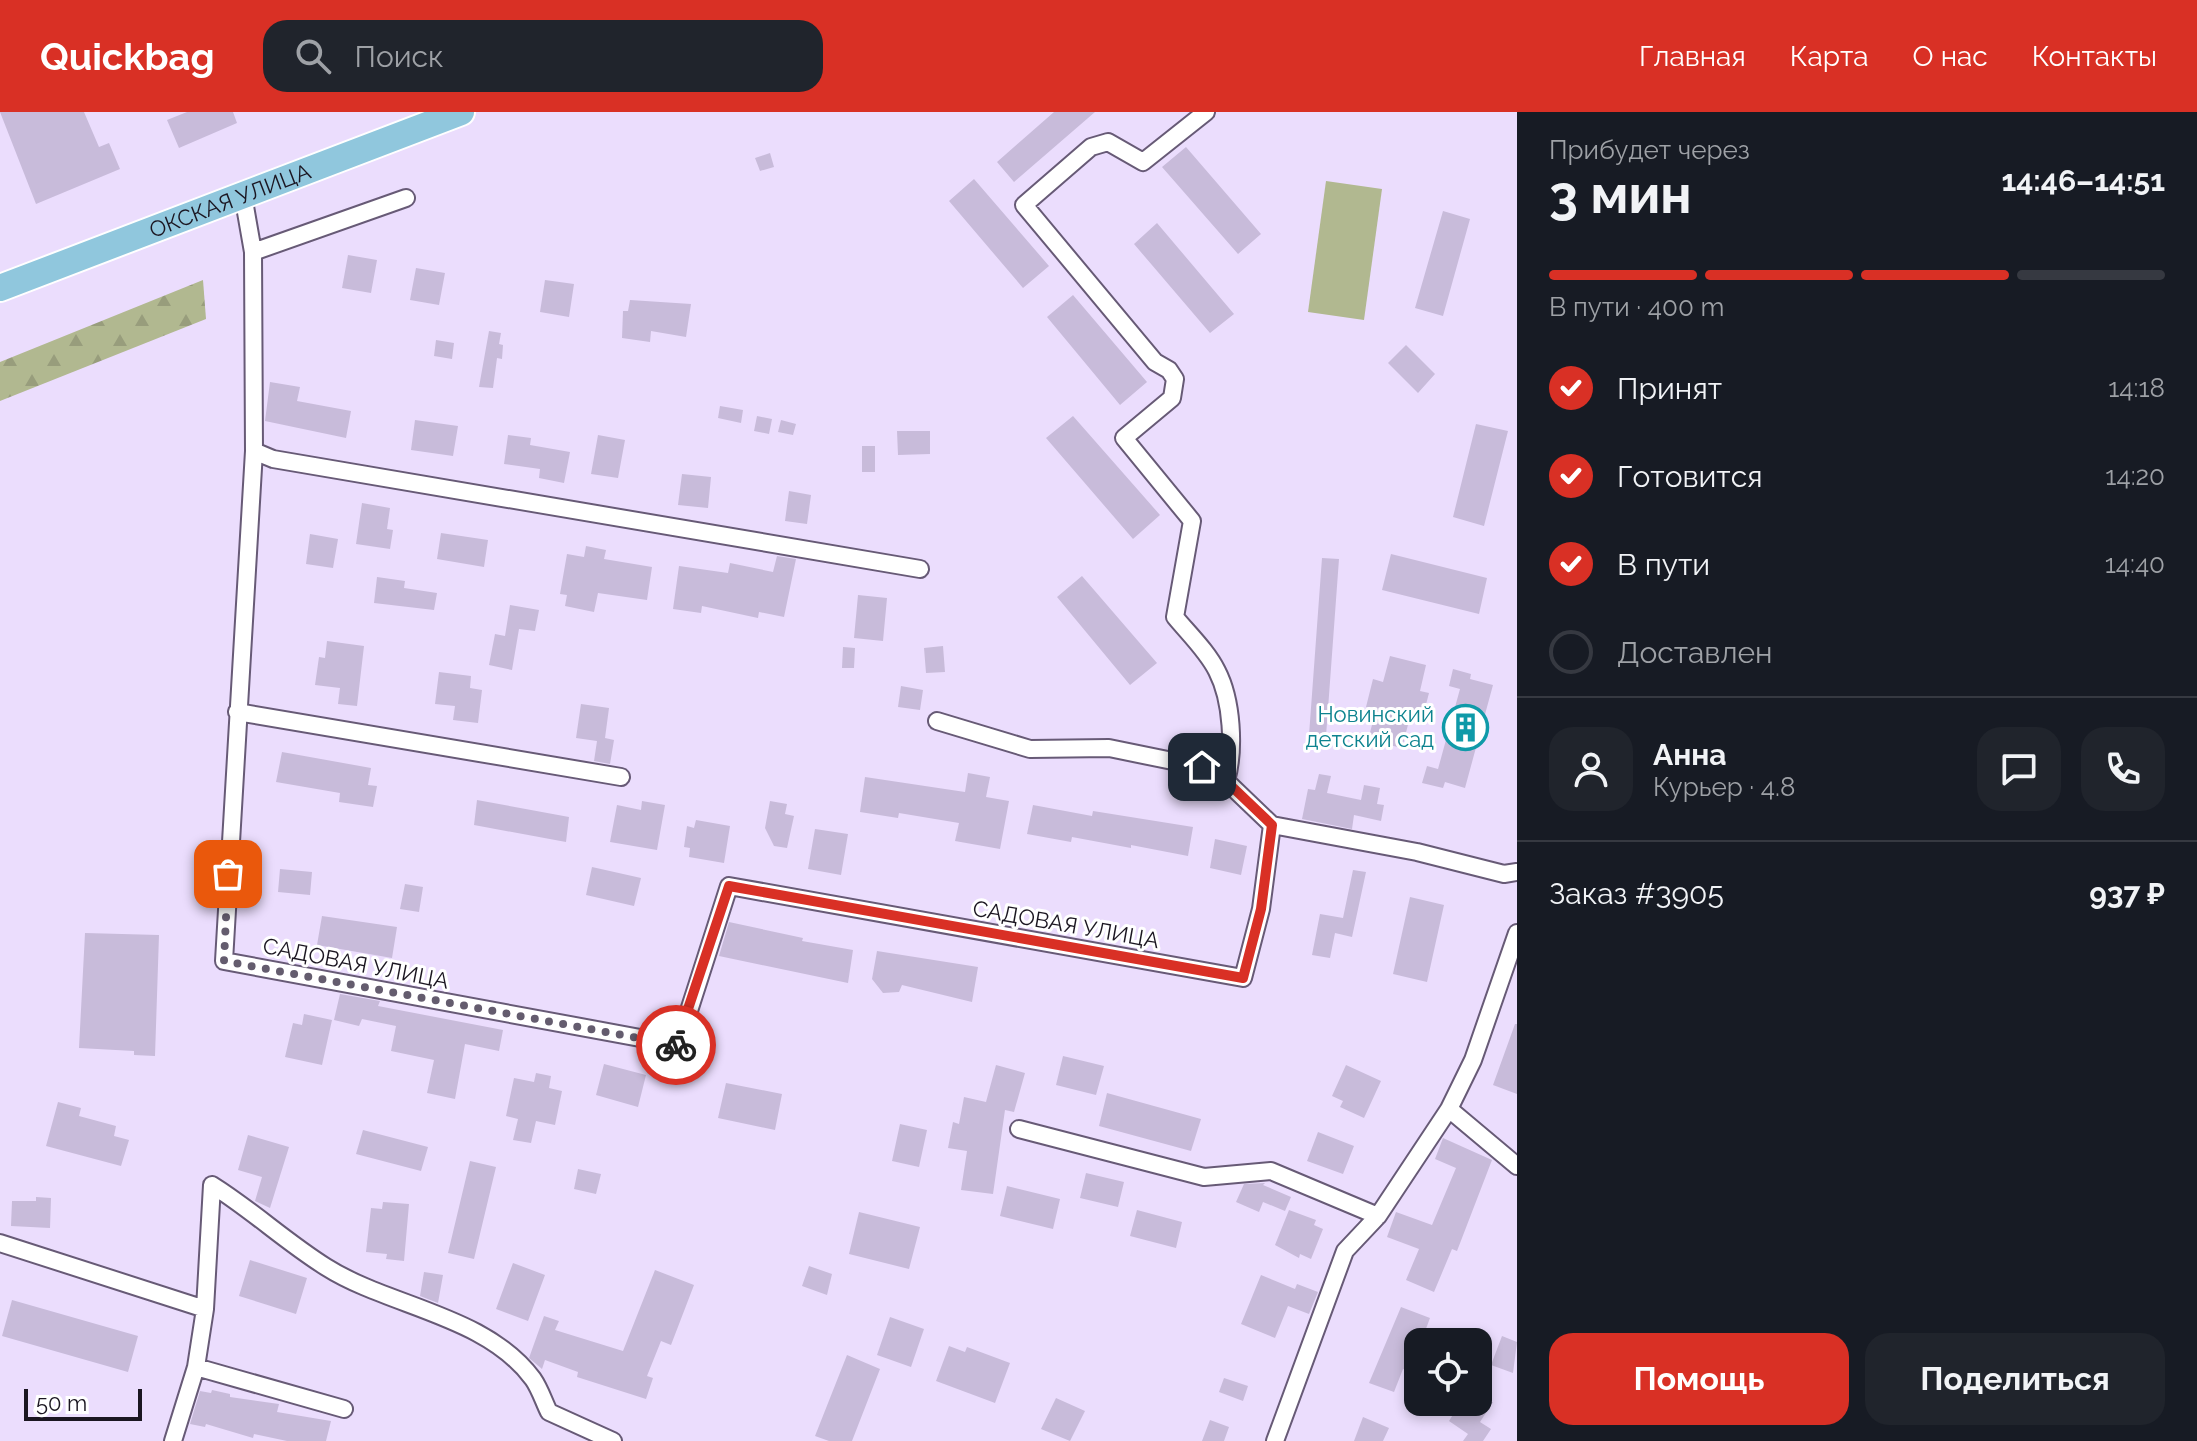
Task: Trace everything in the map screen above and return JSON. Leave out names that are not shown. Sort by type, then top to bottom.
[{"type":"main road","name":"ОКСКАЯ УЛИЦА","points":[[0,288],[461,112]]},
{"type":"street","points":[[1206,112],[1143,162],[1108,142],[1091,147],[1024,205],[1155,362],[1169,370],[1175,379],[1172,398],[1124,438],[1192,521],[1175,617],[1216,667],[1223,684],[1232,757],[1226,781]]},
{"type":"street","name":"САДОВАЯ УЛИЦА","points":[[243,195],[253,252],[254,451],[224,961],[678,1045],[729,886],[1243,978],[1261,909],[1272,825]]},
{"type":"street","points":[[253,252],[406,198]]},
{"type":"street","points":[[254,451],[273,459],[920,569]]},
{"type":"street","points":[[237,712],[621,777]]},
{"type":"street","points":[[937,721],[1030,749],[1109,748],[1202,767],[1226,781],[1272,825],[1417,852],[1504,874],[1517,872]]},
{"type":"street","points":[[1275,1441],[1345,1251],[1378,1216],[1449,1109],[1473,1060],[1517,933]]},
{"type":"street","points":[[1449,1109],[1517,1166]]},
{"type":"street","points":[[1019,1129],[1204,1177],[1271,1171],[1378,1216]]},
{"type":"street","points":[[173,1441],[196,1367],[205,1309],[212,1185],[327,1268],[470,1331],[510,1355],[534,1380],[549,1412],[613,1441]]},
{"type":"street","points":[[0,1243],[205,1309]]},
{"type":"street","points":[[196,1367],[344,1409]]},
{"type":"green space","points":[[1326,181],[1382,189],[1364,320],[1308,312]]},
{"type":"green space","points":[[203,280],[206,319],[0,401],[0,362]]},
{"type":"building","points":[[0,112],[84,112],[99,147],[109,143],[120,169],[36,204]]},
{"type":"building","points":[[187,112],[233,112],[237,123],[179,148],[167,120]]},
{"type":"building","points":[[1054,112],[1095,112],[1014,182],[997,162]]},
{"type":"building","points":[[1186,147],[1261,234],[1238,254],[1162,167]]},
{"type":"building","points":[[770,153],[774,167],[760,171],[755,158]]},
{"type":"building","points":[[974,179],[1049,266],[1023,288],[949,201]]},
{"type":"building","points":[[1443,211],[1470,219],[1443,316],[1415,308]]},
{"type":"building","points":[[1157,223],[1234,314],[1210,333],[1134,244]]},
{"type":"building","points":[[348,255],[377,260],[371,293],[342,288]]},
{"type":"building","points":[[416,268],[445,273],[439,305],[410,300]]},
{"type":"building","points":[[545,280],[574,284],[569,317],[540,312]]},
{"type":"building","points":[[1073,295],[1147,382],[1120,405],[1047,317]]},
{"type":"building","points":[[630,300],[691,304],[686,337],[651,331],[650,342],[622,338],[623,311],[628,311]]},
{"type":"building","points":[[489,331],[501,333],[499,344],[503,345],[502,359],[497,358],[493,388],[479,387]]},
{"type":"building","points":[[436,340],[454,343],[452,359],[434,356]]},
{"type":"building","points":[[1406,345],[1435,374],[1418,393],[1388,363]]},
{"type":"building","points":[[270,382],[300,387],[297,401],[351,411],[346,438],[265,421]]},
{"type":"building","points":[[720,406],[743,410],[741,423],[718,418]]},
{"type":"building","points":[[757,416],[772,419],[769,434],[754,431]]},
{"type":"building","points":[[1073,416],[1160,515],[1133,539],[1046,438]]},
{"type":"building","points":[[415,420],[458,426],[453,456],[411,450]]},
{"type":"building","points":[[781,420],[796,424],[793,435],[778,432]]},
{"type":"building","points":[[1476,424],[1508,431],[1484,526],[1453,517]]},
{"type":"building","points":[[897,431],[930,431],[930,454],[898,455]]},
{"type":"building","points":[[508,435],[531,438],[530,445],[570,452],[564,483],[539,478],[540,469],[504,464]]},
{"type":"building","points":[[598,435],[625,440],[618,478],[591,474]]},
{"type":"building","points":[[862,446],[875,446],[875,472],[862,472]]},
{"type":"building","points":[[682,474],[711,477],[708,508],[678,505]]},
{"type":"building","points":[[789,491],[811,495],[807,524],[785,521]]},
{"type":"building","points":[[362,503],[390,508],[387,529],[393,530],[390,549],[356,544]]},
{"type":"building","points":[[441,533],[488,540],[484,567],[437,559]]},
{"type":"building","points":[[310,534],[338,539],[333,568],[306,564]]},
{"type":"building","points":[[586,546],[606,550],[604,559],[652,567],[647,600],[598,593],[594,612],[565,606],[567,595],[560,594],[567,554],[584,557]]},
{"type":"building","points":[[1391,554],[1487,578],[1479,614],[1382,590]]},
{"type":"building","points":[[777,556],[796,559],[784,617],[759,612],[758,618],[702,606],[701,613],[673,609],[679,566],[728,573],[730,563],[773,572]]},
{"type":"building","points":[[1322,558],[1339,559],[1326,736],[1309,735]]},
{"type":"building","points":[[1082,576],[1157,663],[1130,685],[1057,597]]},
{"type":"building","points":[[377,577],[405,581],[404,588],[437,593],[434,610],[374,603]]},
{"type":"building","points":[[858,595],[887,598],[883,641],[854,638]]},
{"type":"building","points":[[510,605],[539,610],[535,631],[519,629],[512,670],[489,665],[495,634],[505,636]]},
{"type":"building","points":[[327,641],[364,646],[357,706],[338,704],[340,688],[315,685],[319,657],[325,658]]},
{"type":"building","points":[[943,646],[945,672],[926,673],[924,648]]},
{"type":"building","points":[[843,647],[855,648],[854,668],[842,668]]},
{"type":"building","points":[[1390,656],[1426,665],[1420,691],[1429,693],[1423,716],[1411,713],[1402,748],[1368,740],[1376,710],[1366,707],[1373,679],[1383,682]]},
{"type":"building","name":"Новинский детский сад","points":[[1453,669],[1471,674],[1470,679],[1493,685],[1465,788],[1445,782],[1443,788],[1422,783],[1427,766],[1438,769],[1460,689],[1449,686]]},
{"type":"building","points":[[439,672],[471,676],[470,688],[482,690],[478,723],[453,720],[455,706],[435,704]]},
{"type":"building","points":[[901,686],[923,690],[920,710],[898,707]]},
{"type":"building","points":[[581,704],[609,708],[605,738],[614,740],[610,764],[594,761],[597,741],[576,738]]},
{"type":"building","points":[[282,752],[371,768],[368,785],[377,786],[373,807],[339,802],[340,793],[276,782]]},
{"type":"building","points":[[968,773],[990,777],[986,797],[1009,801],[1000,849],[955,841],[959,823],[899,813],[898,818],[860,812],[865,777],[965,792]]},
{"type":"building","points":[[1319,774],[1331,776],[1327,793],[1361,800],[1364,785],[1380,788],[1377,804],[1384,805],[1381,821],[1354,815],[1352,829],[1302,819],[1308,789],[1315,790]]},
{"type":"building","points":[[477,800],[569,817],[566,842],[474,825]]},
{"type":"building","points":[[642,801],[665,805],[657,850],[610,842],[617,805],[641,810]]},
{"type":"building","points":[[770,801],[787,804],[785,814],[794,816],[787,848],[774,846],[765,828]]},
{"type":"building","points":[[1033,805],[1092,816],[1093,811],[1193,827],[1188,856],[1131,845],[1131,848],[1072,837],[1071,842],[1027,834]]},
{"type":"building","points":[[696,820],[730,826],[724,863],[689,857],[690,848],[684,847],[687,826],[694,828]]},
{"type":"building","points":[[815,829],[848,834],[841,875],[808,869]]},
{"type":"building","points":[[1215,839],[1247,846],[1241,875],[1210,868]]},
{"type":"building","points":[[592,867],[641,878],[634,906],[586,895]]},
{"type":"building","points":[[280,869],[312,872],[310,895],[278,892]]},
{"type":"building","points":[[1353,870],[1366,872],[1352,937],[1335,933],[1330,958],[1312,955],[1320,914],[1343,918]]},
{"type":"building","points":[[405,884],[423,887],[419,912],[400,909]]},
{"type":"building","points":[[1410,897],[1444,905],[1427,982],[1393,974]]},
{"type":"building","points":[[322,916],[397,927],[392,958],[317,945]]},
{"type":"building","points":[[729,922],[803,938],[802,941],[853,950],[848,983],[719,956]]},
{"type":"building","points":[[85,933],[159,935],[155,1056],[134,1055],[134,1051],[79,1048]]},
{"type":"building","points":[[877,951],[978,967],[972,1002],[902,985],[899,992],[883,993],[872,979]]},
{"type":"building","points":[[340,994],[380,1001],[378,1006],[503,1030],[499,1051],[465,1044],[455,1099],[427,1093],[434,1060],[391,1051],[396,1026],[362,1019],[359,1026],[334,1020]]},
{"type":"building","points":[[304,1014],[332,1020],[322,1065],[285,1057],[293,1023],[302,1025]]},
{"type":"building","points":[[1517,1024],[1517,1094],[1493,1085]]},
{"type":"building","points":[[1063,1056],[1104,1066],[1096,1095],[1056,1085]]},
{"type":"building","points":[[604,1064],[646,1075],[638,1107],[596,1095]]},
{"type":"building","points":[[996,1065],[1025,1073],[1014,1112],[1005,1110],[993,1194],[961,1190],[967,1151],[948,1148],[953,1122],[959,1124],[964,1097],[986,1102]]},
{"type":"building","points":[[1346,1065],[1381,1081],[1364,1118],[1340,1107],[1343,1101],[1332,1096]]},
{"type":"building","points":[[536,1073],[551,1076],[549,1088],[562,1091],[555,1125],[536,1121],[531,1143],[513,1140],[518,1119],[506,1116],[514,1078],[534,1082]]},
{"type":"building","points":[[726,1083],[782,1094],[775,1130],[718,1118]]},
{"type":"building","points":[[1107,1093],[1201,1119],[1191,1151],[1099,1126]]},
{"type":"building","points":[[58,1102],[81,1108],[79,1116],[116,1126],[114,1136],[129,1140],[121,1166],[46,1146]]},
{"type":"building","points":[[900,1124],[927,1130],[919,1167],[892,1161]]},
{"type":"building","points":[[363,1130],[428,1147],[421,1171],[356,1154]]},
{"type":"building","points":[[1318,1132],[1354,1146],[1343,1174],[1307,1161]]},
{"type":"building","points":[[248,1135],[289,1147],[270,1208],[255,1201],[262,1177],[238,1170]]},
{"type":"building","points":[[1443,1138],[1492,1160],[1457,1251],[1452,1249],[1434,1292],[1406,1280],[1419,1249],[1387,1237],[1396,1212],[1432,1225],[1456,1168],[1435,1159]]},
{"type":"building","points":[[470,1161],[496,1167],[474,1259],[448,1253]]},
{"type":"building","points":[[578,1169],[601,1174],[596,1194],[574,1189]]},
{"type":"building","points":[[1086,1173],[1124,1182],[1118,1207],[1080,1198]]},
{"type":"building","points":[[1265,1183],[1263,1185],[1291,1197],[1285,1211],[1263,1202],[1259,1212],[1236,1202],[1244,1184]]},
{"type":"building","points":[[1007,1186],[1060,1199],[1053,1229],[1000,1216]]},
{"type":"building","points":[[36,1197],[51,1198],[50,1228],[11,1226],[12,1201],[36,1201]]},
{"type":"building","points":[[383,1202],[409,1204],[404,1261],[386,1259],[387,1254],[366,1252],[371,1208],[382,1209]]},
{"type":"building","points":[[1137,1210],[1182,1222],[1176,1248],[1130,1236]]},
{"type":"building","points":[[1289,1210],[1316,1220],[1314,1225],[1323,1229],[1311,1259],[1300,1254],[1299,1258],[1275,1245]]},
{"type":"building","points":[[859,1212],[920,1227],[909,1269],[849,1254]]},
{"type":"building","points":[[250,1260],[307,1278],[296,1314],[239,1296]]},
{"type":"building","points":[[513,1263],[545,1275],[528,1321],[496,1309]]},
{"type":"building","points":[[809,1266],[832,1274],[827,1295],[802,1286]]},
{"type":"building","points":[[655,1270],[694,1285],[671,1345],[661,1341],[647,1376],[653,1378],[646,1399],[577,1377],[578,1372],[545,1360],[542,1369],[529,1358],[544,1316],[559,1321],[555,1330],[623,1351]]},
{"type":"building","points":[[424,1272],[443,1275],[438,1303],[420,1296]]},
{"type":"building","points":[[1261,1275],[1295,1289],[1297,1284],[1318,1292],[1309,1314],[1288,1306],[1275,1338],[1241,1324]]},
{"type":"building","points":[[12,1300],[138,1336],[128,1372],[2,1336]]},
{"type":"building","points":[[1401,1307],[1430,1318],[1426,1328],[1404,1328],[1404,1369],[1394,1392],[1369,1383]]},
{"type":"building","points":[[890,1317],[924,1329],[911,1367],[877,1355]]},
{"type":"building","points":[[1502,1336],[1517,1342],[1513,1373],[1492,1365]]},
{"type":"building","points":[[949,1346],[965,1352],[967,1347],[1010,1363],[995,1403],[936,1381]]},
{"type":"building","points":[[847,1355],[880,1369],[852,1441],[829,1441],[815,1436]]},
{"type":"building","points":[[1224,1378],[1248,1386],[1243,1401],[1219,1392]]},
{"type":"building","points":[[212,1390],[230,1394],[230,1397],[279,1404],[277,1412],[331,1421],[326,1441],[287,1441],[254,1434],[253,1438],[206,1424],[205,1427],[190,1424],[200,1391],[211,1393]]},
{"type":"building","points":[[1056,1398],[1085,1411],[1070,1441],[1041,1429]]},
{"type":"building","points":[[1452,1416],[1484,1416],[1480,1422],[1491,1429],[1483,1441],[1463,1441],[1468,1434],[1449,1421]]},
{"type":"building","points":[[1363,1417],[1389,1428],[1383,1441],[1354,1441]]},
{"type":"building","points":[[1210,1420],[1229,1427],[1224,1441],[1202,1441]]},
{"type":"way so far","points":[[228,874],[224,961],[676,1045]]},
{"type":"place","name":"Новинский детский сад","points":[[1465,727]]},
{"type":"route","points":[[676,1045],[729,886],[1243,978],[1261,909],[1272,825],[1226,781],[1202,767]]}]
